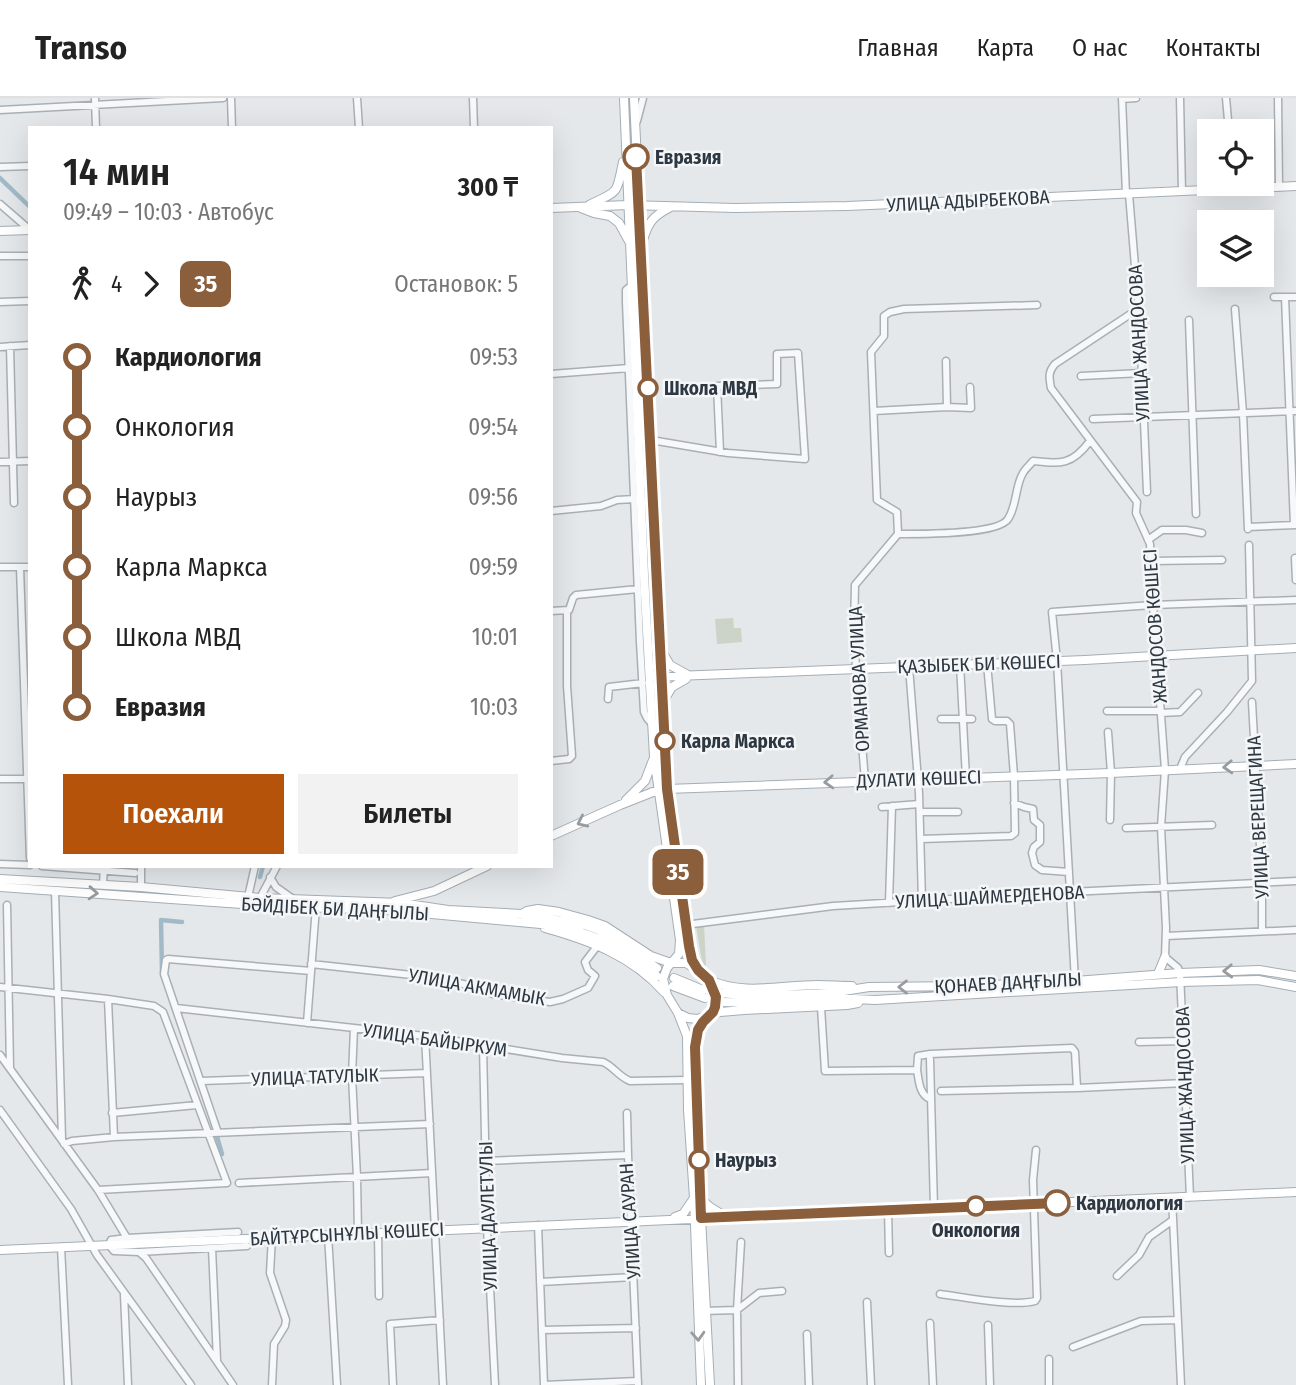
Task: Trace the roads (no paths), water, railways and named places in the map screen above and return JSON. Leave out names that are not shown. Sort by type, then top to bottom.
[{"type":"main road","points":[[622,98],[639,425],[645,679],[653,724],[654,757],[663,789],[689,946],[692,960],[698,970]]},
{"type":"main road","points":[[634,98],[663,677],[663,789],[680,940],[679,954],[663,979],[667,995]]},
{"type":"main road","points":[[581,207],[616,191],[627,156]]},
{"type":"main road","points":[[638,185],[648,200],[668,207]]},
{"type":"main road","name":"УЛИЦА АДЫРБЕКОВА","points":[[1274,187],[1296,186]]},
{"type":"main road","name":"УЛИЦА АДЫРБЕКОВА","points":[[553,208],[628,205],[847,206],[1197,190]]},
{"type":"main road","points":[[581,207],[610,216],[619,223],[630,243]]},
{"type":"main road","points":[[642,246],[653,217],[668,207]]},
{"type":"main road","points":[[0,231],[28,230]]},
{"type":"main road","points":[[639,425],[650,424]]},
{"type":"main road","points":[[660,639],[667,662],[691,677]]},
{"type":"main road","name":"ҚАЗЫБЕК БИ КӨШЕСІ","points":[[645,679],[1157,657],[1296,648]]},
{"type":"main road","points":[[663,711],[668,691],[677,683],[691,677]]},
{"type":"main road","points":[[620,805],[645,781],[654,757]]},
{"type":"main road","name":"ДУЛАТИ КӨШЕСІ","points":[[553,835],[663,789],[1296,764]]},
{"type":"main road","points":[[388,902],[434,891],[483,868]]},
{"type":"main road","name":"БӘЙДІБЕК БИ ДАҢҒЫЛЫ","points":[[0,879],[103,884],[260,898],[388,902],[575,923],[598,930],[657,972]]},
{"type":"main road","name":"БӘЙДІБЕК БИ ДАҢҒЫЛЫ","points":[[0,887],[269,906],[524,918]]},
{"type":"main road","points":[[432,907],[430,895],[434,891]]},
{"type":"main road","points":[[701,1385],[702,1311],[697,1198],[687,1080],[687,1036],[678,1013],[654,981],[610,950],[524,918],[527,911],[538,909],[588,920],[605,926],[651,956],[671,963],[686,963],[722,986],[760,989],[817,985],[869,987]]},
{"type":"main road","points":[[1158,974],[1165,957]]},
{"type":"main road","name":"ҚОНАЕВ ДАҢҒЫЛЫ","points":[[1178,979],[1259,970],[1296,976]]},
{"type":"main road","name":"ҚОНАЕВ ДАҢҒЫЛЫ","points":[[875,1000],[832,999],[758,1003],[721,997],[820,994],[869,987],[1075,981],[1158,974],[1178,979],[1258,980],[1296,987]]},
{"type":"main road","points":[[678,1013],[693,1019],[720,1012],[744,1010],[821,1007],[875,1000],[1178,979]]},
{"type":"main road","points":[[667,1220],[683,1214],[697,1198],[695,1047],[698,1030],[715,1007],[716,997],[709,980]]},
{"type":"main road","points":[[674,982],[704,994]]},
{"type":"main road","name":"БАЙТҰРСЫНҰЛЫ КӨШЕСІ","points":[[0,1250],[1296,1192]]},
{"type":"main road","points":[[697,1198],[726,1217]]},
{"type":"main road","points":[[702,1311],[710,1385]]},
{"type":"street","points":[[0,110],[95,101],[223,98]]},
{"type":"street","points":[[231,98],[232,126]]},
{"type":"street","points":[[357,98],[359,126]]},
{"type":"street","points":[[473,98],[474,126]]},
{"type":"street","points":[[635,130],[643,98]]},
{"type":"street","points":[[1122,98],[1136,98]]},
{"type":"street","name":"УЛИЦА ЖАНДОСОВА","points":[[1122,98],[1127,194],[1138,309],[1147,492]]},
{"type":"street","points":[[1180,98],[1182,191]]},
{"type":"street","points":[[1226,98],[1228,119]]},
{"type":"street","points":[[1278,98],[1279,187]]},
{"type":"street","points":[[95,101],[96,126]]},
{"type":"street","points":[[1,167],[28,166]]},
{"type":"street","points":[[0,204],[28,228]]},
{"type":"street","points":[[0,215],[10,214]]},
{"type":"street","points":[[0,256],[28,256]]},
{"type":"street","points":[[608,699],[610,686],[645,679],[638,589],[641,575],[626,290],[632,285]]},
{"type":"street","points":[[1274,297],[1296,297]]},
{"type":"street","points":[[1235,309],[1248,528],[1295,525],[1293,411],[1285,297]]},
{"type":"street","points":[[0,302],[28,301]]},
{"type":"street","points":[[1037,305],[904,309],[884,316],[884,336],[871,352],[877,500],[897,512],[898,534],[945,534],[995,527],[1005,523],[1011,514],[1022,474],[1034,461],[1066,462],[1077,456],[1090,441]]},
{"type":"street","name":"ЖАНДОСОВ КӨШЕСІ","points":[[1138,309],[1055,364],[1049,377],[1051,387],[1137,502],[1136,513],[1150,544],[1165,770],[1161,827],[1165,957]]},
{"type":"street","points":[[1189,320],[1196,514]]},
{"type":"street","points":[[10,345],[14,503]]},
{"type":"street","points":[[0,346],[28,345]]},
{"type":"street","points":[[651,440],[720,452],[805,459],[798,353],[777,354],[777,384],[717,386],[720,452]]},
{"type":"street","points":[[946,361],[947,407]]},
{"type":"street","points":[[553,374],[629,368]]},
{"type":"street","points":[[1081,376],[1142,373]]},
{"type":"street","points":[[874,411],[971,408],[970,387]]},
{"type":"street","points":[[1094,419],[1293,411]]},
{"type":"street","points":[[0,462],[28,461]]},
{"type":"street","points":[[553,511],[635,499]]},
{"type":"street","points":[[1148,540],[1161,530],[1202,533]]},
{"type":"street","name":"ОРМАНОВА УЛИЦА","points":[[865,781],[854,631],[855,585],[898,534]]},
{"type":"street","points":[[1180,769],[1185,757],[1252,681],[1249,545]]},
{"type":"street","points":[[1295,558],[1296,580]]},
{"type":"street","points":[[1151,561],[1222,561]]},
{"type":"street","points":[[0,779],[28,779],[20,567]]},
{"type":"street","points":[[0,568],[28,567]]},
{"type":"street","points":[[553,761],[572,757],[567,686],[567,611],[573,598],[576,595],[638,589]]},
{"type":"street","points":[[1075,981],[1052,612],[1296,600]]},
{"type":"street","points":[[553,611],[567,611]]},
{"type":"street","points":[[921,839],[1011,836],[1015,833],[1010,724],[992,718],[987,663]]},
{"type":"street","points":[[960,664],[968,719],[966,778]]},
{"type":"street","points":[[909,667],[920,813],[922,901]]},
{"type":"street","points":[[1107,711],[1180,712],[1198,693]]},
{"type":"street","name":"УЛИЦА ВЕРЕЩАГИНА","points":[[1252,702],[1262,882],[1262,931]]},
{"type":"street","points":[[941,719],[968,719]]},
{"type":"street","points":[[1108,732],[1110,820]]},
{"type":"street","points":[[1014,803],[1032,809],[1034,820],[1040,825],[1040,842],[1032,853],[1035,865],[1042,870],[1069,872]]},
{"type":"street","points":[[882,807],[919,804]]},
{"type":"street","points":[[889,902],[892,806]]},
{"type":"street","points":[[920,813],[958,812]]},
{"type":"street","points":[[1126,828],[1212,825]]},
{"type":"street","points":[[0,864],[28,866]]},
{"type":"street","points":[[30,868],[30,880]]},
{"type":"street","points":[[65,868],[65,882]]},
{"type":"street","points":[[84,868],[135,873]]},
{"type":"street","points":[[141,868],[141,887]]},
{"type":"street","points":[[248,897],[255,868]]},
{"type":"street","points":[[260,898],[276,868]]},
{"type":"street","points":[[103,884],[104,869]]},
{"type":"street","points":[[270,877],[276,887],[295,900]]},
{"type":"street","name":"УЛИЦА ШАЙМЕРДЕНОВА","points":[[685,925],[832,906],[1296,881]]},
{"type":"street","points":[[55,891],[63,1143]]},
{"type":"street","points":[[7,905],[10,1070]]},
{"type":"street","points":[[307,1023],[316,907]]},
{"type":"street","points":[[1166,936],[1296,930]]},
{"type":"street","name":"УЛИЦА АКМАМЫК","points":[[176,1008],[164,974],[165,962],[168,959],[421,976],[479,987],[493,994],[550,1002],[588,988],[595,976],[585,962],[598,945]]},
{"type":"street","points":[[1165,957],[1178,968],[1178,979]]},
{"type":"street","name":"УЛИЦА ЖАНДОСОВА","points":[[1178,979],[1190,1197]]},
{"type":"street","points":[[0,987],[155,1006],[163,1012],[227,1183],[98,1190]]},
{"type":"street","points":[[108,999],[114,1137]]},
{"type":"street","points":[[821,1007],[825,1071],[917,1070]]},
{"type":"street","points":[[176,1008],[218,1133]]},
{"type":"street","name":"УЛИЦА БАЙЫРКУМ","points":[[176,1008],[354,1028],[603,1062],[629,1081],[687,1080]]},
{"type":"street","points":[[354,1028],[352,1076],[358,1234]]},
{"type":"street","points":[[425,1037],[443,1385]]},
{"type":"street","points":[[1139,1042],[1183,1041]]},
{"type":"street","name":"УЛИЦА ДАУЛЕТУЛЫ","points":[[482,1046],[495,1385]]},
{"type":"street","points":[[929,1099],[920,1087],[917,1070],[918,1056],[930,1054],[1072,1048],[1075,1052],[1077,1088]]},
{"type":"street","points":[[0,1055],[98,1190],[127,1238]]},
{"type":"street","points":[[930,1059],[934,1208]]},
{"type":"street","name":"УЛИЦА ТАТУЛЫК","points":[[202,1081],[427,1073]]},
{"type":"street","points":[[941,1091],[1185,1083]]},
{"type":"street","points":[[112,1113],[197,1105]]},
{"type":"street","points":[[0,1110],[71,1209],[97,1255],[191,1385]]},
{"type":"street","points":[[627,1113],[628,1155]]},
{"type":"street","points":[[63,1143],[114,1137],[430,1124]]},
{"type":"street","points":[[940,1294],[1031,1303],[1037,1298],[1033,1181],[1036,1150]]},
{"type":"street","name":"УЛИЦА САУРАН","points":[[485,1161],[628,1155],[638,1383]]},
{"type":"street","points":[[239,1183],[432,1173]]},
{"type":"street","points":[[1172,1198],[1181,1385]]},
{"type":"street","points":[[888,1210],[889,1253]]},
{"type":"street","points":[[1117,1276],[1139,1255],[1149,1237],[1173,1220]]},
{"type":"street","points":[[538,1226],[544,1385],[638,1383]]},
{"type":"street","points":[[239,1232],[127,1238],[111,1240],[109,1245],[114,1251],[139,1252],[247,1246]]},
{"type":"street","points":[[378,1233],[379,1296]]},
{"type":"street","points":[[328,1235],[337,1385]]},
{"type":"street","points":[[272,1237],[270,1273],[286,1320],[274,1344],[272,1385]]},
{"type":"street","points":[[738,1385],[737,1310],[741,1242]]},
{"type":"street","points":[[61,1247],[68,1385]]},
{"type":"street","points":[[212,1248],[218,1362]]},
{"type":"street","points":[[139,1252],[146,1258],[233,1385]]},
{"type":"street","points":[[540,1282],[634,1277]]},
{"type":"street","points":[[702,1311],[737,1310],[759,1293],[782,1291]]},
{"type":"street","points":[[124,1292],[128,1385]]},
{"type":"street","points":[[867,1303],[871,1385]]},
{"type":"street","points":[[1073,1346],[1141,1321],[1178,1320]]},
{"type":"street","points":[[393,1385],[390,1324],[440,1321]]},
{"type":"street","points":[[930,1322],[933,1385]]},
{"type":"street","points":[[988,1325],[990,1385]]},
{"type":"street","points":[[542,1331],[636,1328]]},
{"type":"street","points":[[807,1334],[809,1385]]},
{"type":"street","points":[[1049,1359],[1049,1385]]},
{"type":"waterway","points":[[0,178],[28,205]]},
{"type":"waterway","points":[[260,877],[262,868]]},
{"type":"waterway","points":[[162,972],[161,920],[182,922]]},
{"type":"waterway","points":[[216,1133],[222,1154]]},
{"type":"place","name":"Евразия","points":[[636,157]]},
{"type":"place","name":"Школа МВД","points":[[648,388]]},
{"type":"place","name":"Карла Маркса","points":[[665,741]]},
{"type":"place","name":"Наурыз","points":[[699,1160]]},
{"type":"place","name":"Кардиология","points":[[1057,1203]]},
{"type":"place","name":"Онкология","points":[[976,1206]]}]
